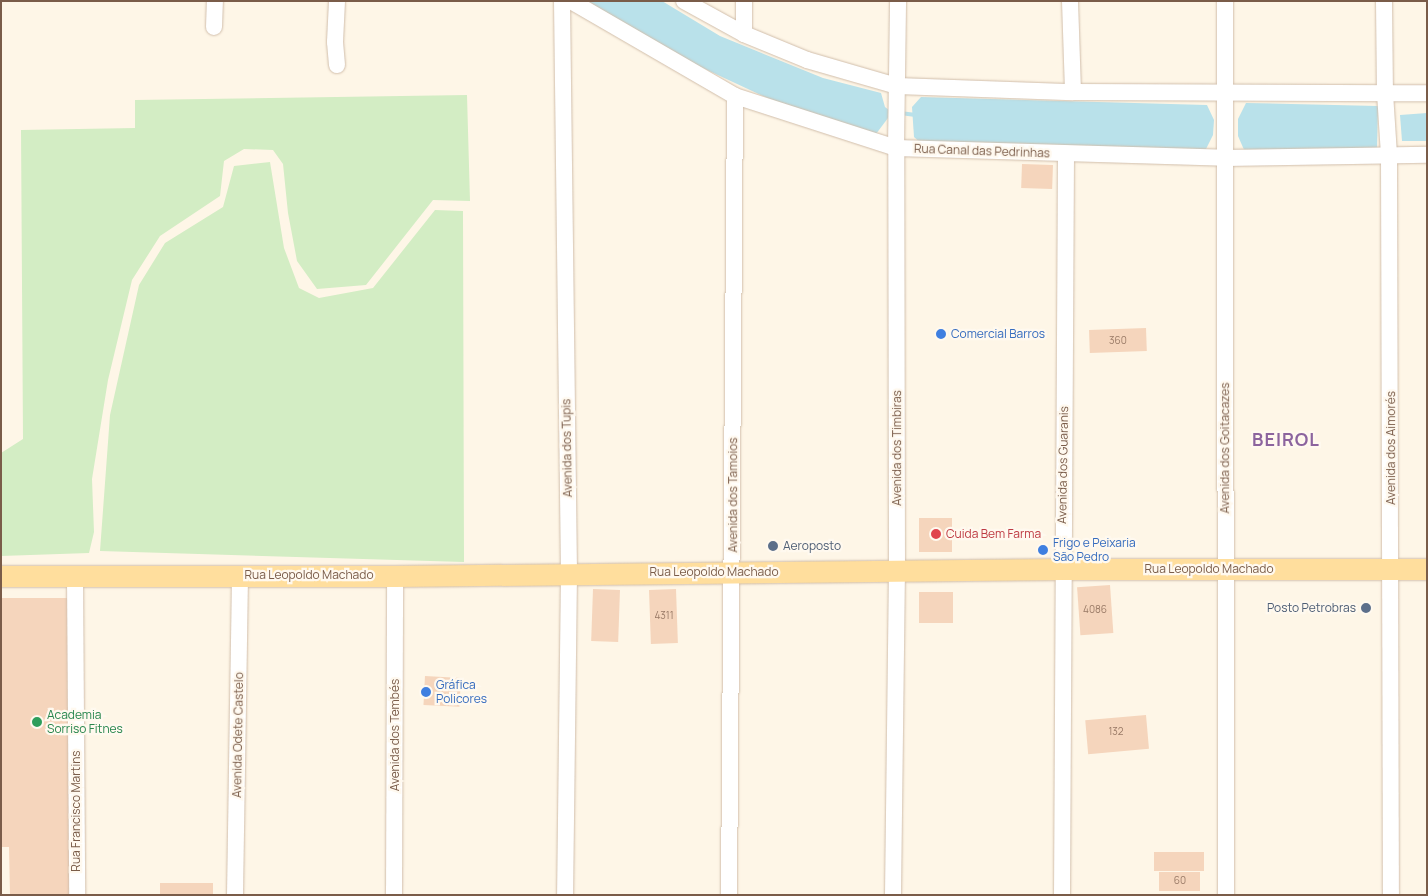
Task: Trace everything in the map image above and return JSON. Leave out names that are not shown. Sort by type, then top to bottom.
[{"type":"main road","name":"Rua Leopoldo Machado","points":[[1,576],[395,576],[1062,569],[1427,569]]},
{"type":"street","points":[[214,28],[215,1]]},
{"type":"street","points":[[337,1],[335,42],[337,65]]},
{"type":"street","name":"Avenida dos Tupis","points":[[562,1],[569,573],[565,895]]},
{"type":"street","name":"Rua Canal das Pedrinhas","points":[[571,1],[736,96],[896,143],[1066,154],[1225,154],[1389,149],[1427,155]]},
{"type":"street","points":[[684,1],[744,34],[807,60],[897,92],[1073,92],[1224,95],[1385,95],[1427,92]]},
{"type":"street","points":[[744,1],[744,34]]},
{"type":"street","name":"Avenida dos Timbiras","points":[[893,895],[897,572],[896,143],[898,1]]},
{"type":"street","points":[[1070,1],[1073,92]]},
{"type":"street","name":"Avenida dos Goitacazes","points":[[1225,1],[1226,895]]},
{"type":"street","name":"Avenida dos Aimorés","points":[[1384,1],[1385,95],[1389,149],[1392,569],[1391,895]]},
{"type":"street","name":"Avenida dos Tamoios","points":[[729,895],[736,96]]},
{"type":"street","name":"Avenida dos Guaranis","points":[[1062,895],[1062,569],[1066,154]]},
{"type":"street","name":"Avenida Odete Castelo","points":[[235,895],[240,575]]},
{"type":"street","name":"Rua Francisco Martins","points":[[75,576],[77,895]]},
{"type":"street","name":"Avenida dos Tembés","points":[[394,895],[395,576]]},
{"type":"green space","points":[[467,95],[470,201],[433,200],[366,285],[317,289],[297,261],[288,213],[283,164],[273,150],[244,149],[224,161],[220,196],[160,236],[132,280],[108,380],[92,479],[94,532],[89,553],[1,556],[1,453],[23,439],[21,130],[135,128],[135,100]]},
{"type":"green space","points":[[270,162],[284,248],[299,288],[319,298],[373,288],[435,210],[463,211],[464,562],[100,551],[110,415],[139,285],[165,243],[223,207],[234,166]]},
{"type":"water","points":[[587,1],[662,1],[720,36],[823,78],[881,93],[885,107],[889,110],[888,118],[876,134],[776,102],[677,56]]},
{"type":"water","points":[[921,97],[1207,105],[1214,120],[1213,135],[1204,153],[924,146],[914,137],[912,107]]},
{"type":"water","points":[[1246,103],[1378,106],[1377,148],[1245,152],[1238,136],[1238,119]]},
{"type":"water","points":[[1427,113],[1427,141],[1402,141],[1400,115]]},
{"type":"building","points":[[1022,164],[1053,165],[1052,189],[1021,188]]},
{"type":"building","points":[[1146,328],[1147,351],[1090,353],[1089,330]]},
{"type":"building","name":"Cuida Bem Farma","points":[[919,518],[952,518],[952,552],[919,552]]},
{"type":"building","points":[[1110,585],[1113,633],[1080,635],[1077,587]]},
{"type":"building","points":[[593,589],[620,590],[618,642],[591,641]]},
{"type":"building","points":[[676,589],[678,643],[651,644],[649,590]]},
{"type":"building","points":[[919,592],[953,592],[953,623],[919,623]]},
{"type":"building","name":"Academia Sorriso Fitnes","points":[[1,598],[72,598],[69,895],[10,895],[9,847],[1,847]]},
{"type":"building","points":[[425,676],[461,678],[459,707],[423,705]]},
{"type":"building","points":[[1146,715],[1149,749],[1088,754],[1085,720]]},
{"type":"building","points":[[1154,852],[1204,852],[1204,871],[1154,871]]},
{"type":"building","points":[[1159,872],[1200,872],[1200,891],[1159,891]]},
{"type":"building","points":[[160,883],[213,883],[213,895],[160,895]]},
{"type":"waterway","points":[[900,113],[916,115]]},
{"type":"place","name":"Comercial Barros","points":[[941,334]]},
{"type":"place","name":"Cuida Bem Farma","points":[[936,534]]},
{"type":"place","name":"Aeroposto","points":[[773,546]]},
{"type":"place","name":"Frigo e Peixaria São Pedro","points":[[1043,550]]},
{"type":"place","name":"Posto Petrobras","points":[[1366,608]]},
{"type":"place","name":"Gráfica Policores","points":[[426,692]]},
{"type":"place","name":"Academia Sorriso Fitnes","points":[[37,722]]},
{"type":"district","name":"BEIROL","points":[[1286,439]]}]
